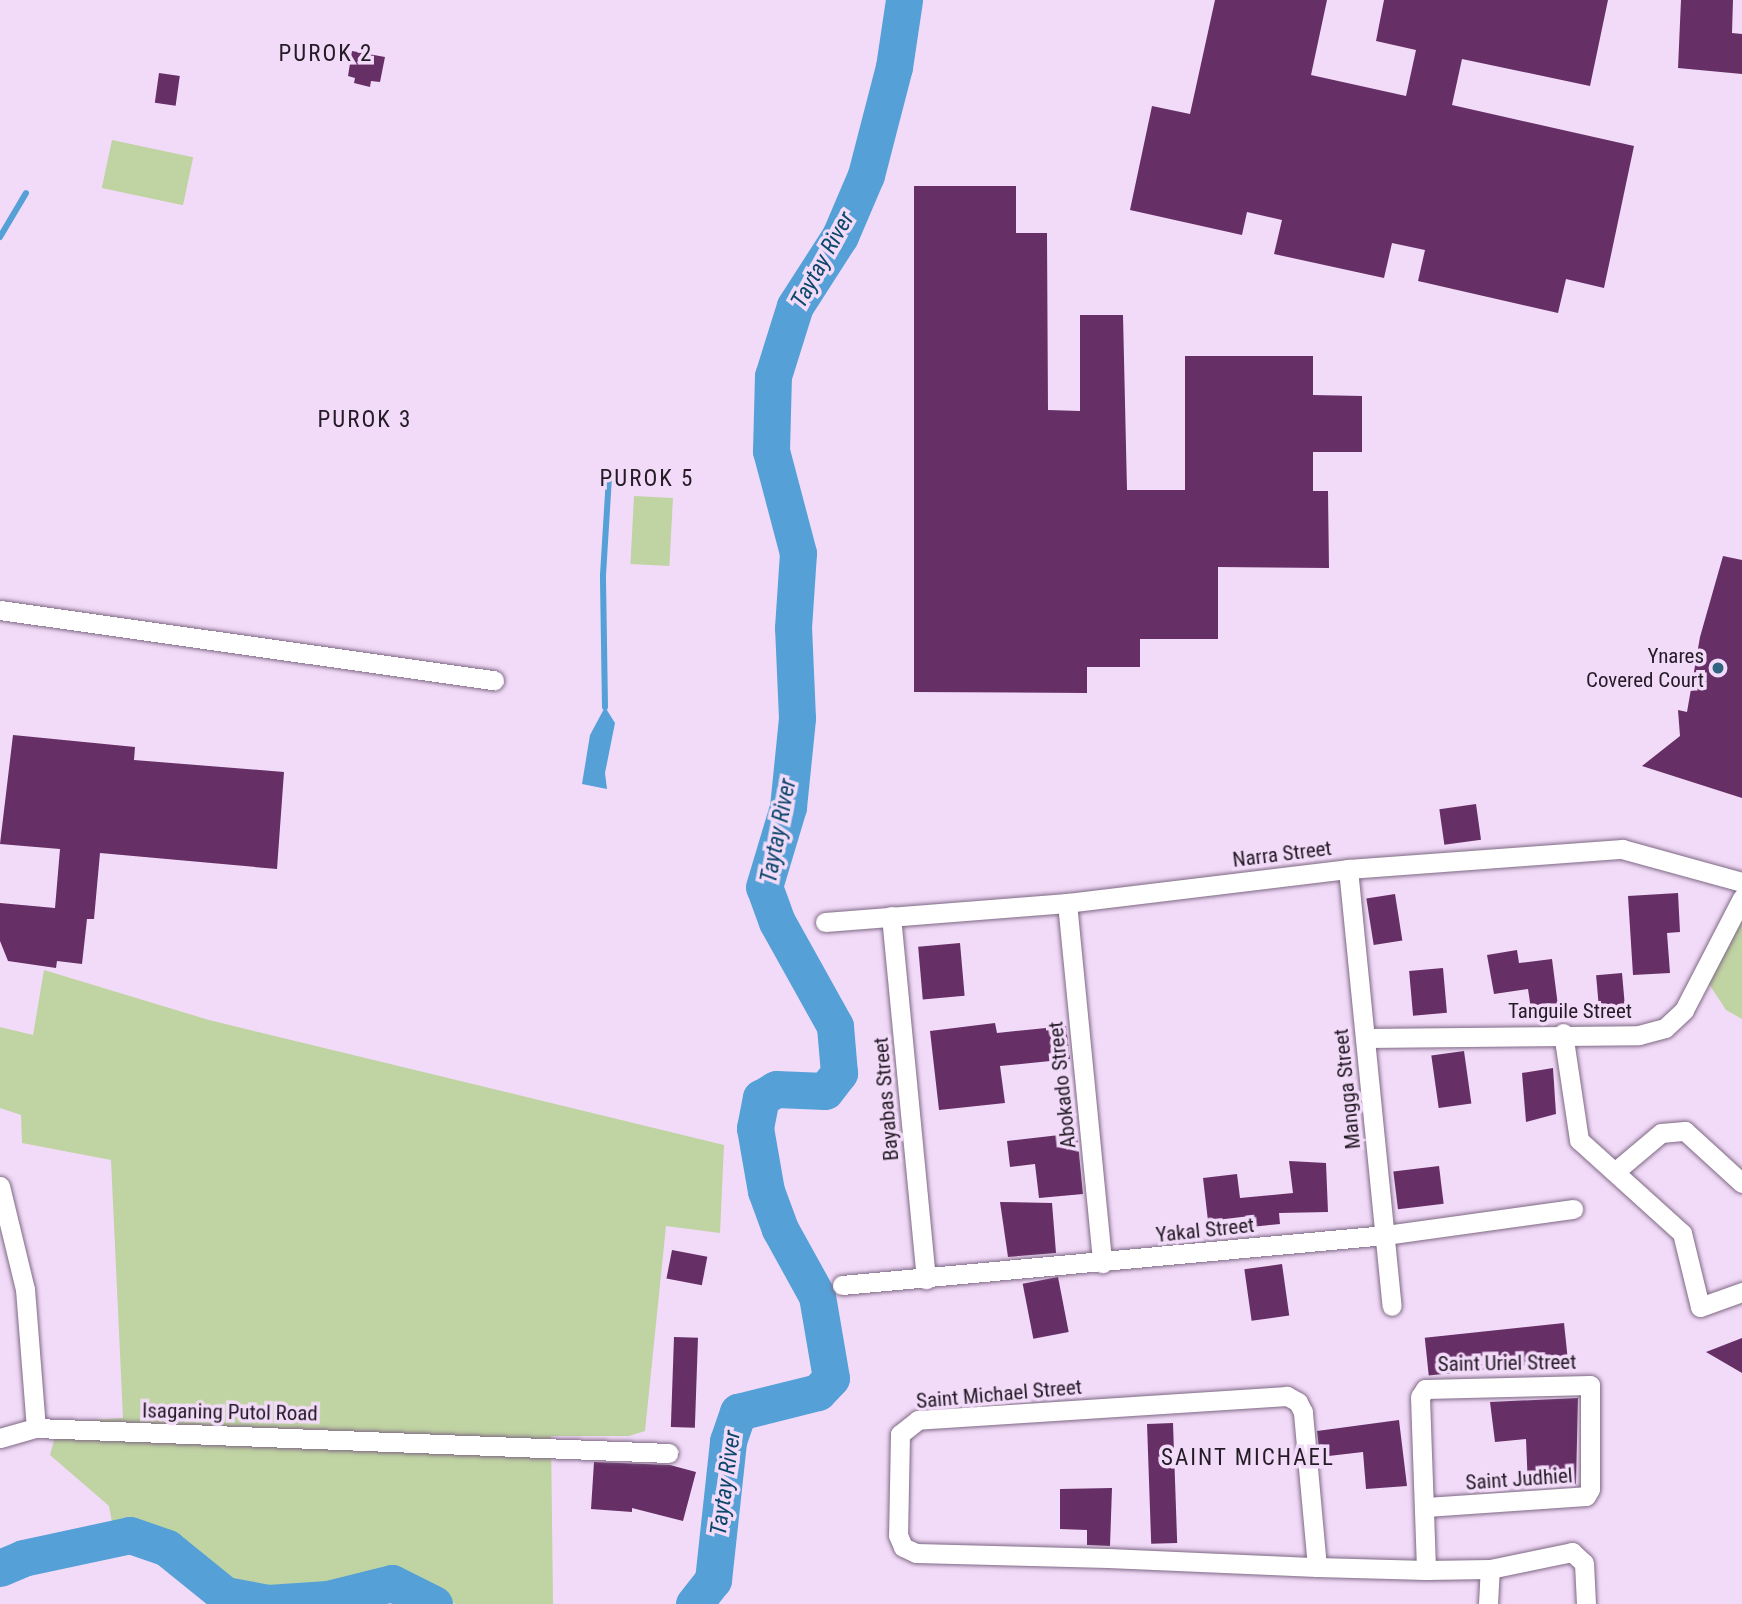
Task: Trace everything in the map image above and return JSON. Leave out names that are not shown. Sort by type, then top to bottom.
[{"type":"street","points":[[0,610],[494,680]]},
{"type":"street","name":"Narra Street","points":[[825,922],[1067,903],[1348,869],[1622,849],[1742,882]]},
{"type":"street","name":"Mangga Street","points":[[1348,869],[1392,1306]]},
{"type":"street","name":"Tanguile Street","points":[[1365,1038],[1563,1032],[1639,1035],[1665,1028],[1685,1010],[1742,898]]},
{"type":"street","name":"Abokado Street","points":[[1067,903],[1102,1263]]},
{"type":"street","name":"Bayabas Street","points":[[891,916],[926,1279]]},
{"type":"street","points":[[1563,1032],[1576,1133],[1688,1242],[1695,1302],[1700,1307],[1742,1292]]},
{"type":"street","points":[[1617,1170],[1661,1133],[1685,1131],[1742,1183]]},
{"type":"street","points":[[0,1186],[25,1289],[36,1428]]},
{"type":"street","name":"Yakal Street","points":[[842,1285],[1385,1235],[1573,1209]]},
{"type":"street","name":"Saint Uriel Street","points":[[1426,1507],[1420,1397],[1425,1389],[1590,1385]]},
{"type":"street","name":"Saint Judhiel","points":[[1426,1507],[1586,1496],[1592,1449],[1590,1385]]},
{"type":"street","name":"Saint Michael Street","points":[[1317,1567],[1303,1412],[1298,1402],[1287,1396],[918,1420],[900,1434],[898,1535],[903,1547],[916,1553],[1317,1567],[1426,1570],[1490,1569],[1572,1552],[1579,1555],[1586,1604]]},
{"type":"street","name":"Isaganing Putol Road","points":[[0,1438],[36,1428],[669,1453]]},
{"type":"street","points":[[1426,1507],[1426,1570]]},
{"type":"street","points":[[1488,1604],[1490,1569]]},
{"type":"green space","points":[[112,140],[193,157],[183,205],[102,188]]},
{"type":"green space","points":[[634,496],[673,498],[669,566],[630,564]]},
{"type":"green space","points":[[1742,913],[1742,1019],[1726,1010],[1707,981]]},
{"type":"green space","points":[[44,970],[209,1020],[724,1145],[720,1233],[666,1226],[645,1431],[629,1436],[551,1436],[553,1604],[455,1604],[398,1574],[319,1591],[235,1581],[180,1543],[135,1525],[113,1528],[109,1506],[50,1455],[59,1422],[123,1418],[111,1160],[22,1143],[21,1115],[0,1108],[0,1027],[33,1035]]},
{"type":"water","points":[[605,707],[615,723],[605,773],[607,789],[582,784],[590,735]]},
{"type":"building","points":[[1215,0],[1327,0],[1311,75],[1406,96],[1416,50],[1376,41],[1384,0],[1608,0],[1590,86],[1462,59],[1452,105],[1634,146],[1604,288],[1566,279],[1558,313],[1418,281],[1425,250],[1392,243],[1384,278],[1274,254],[1282,220],[1247,212],[1242,235],[1130,210],[1152,106],[1190,114]]},
{"type":"building","points":[[1681,0],[1733,0],[1732,33],[1742,34],[1742,74],[1678,68]]},
{"type":"building","points":[[352,51],[385,57],[380,82],[371,81],[370,87],[354,83],[355,78],[348,76]]},
{"type":"building","points":[[159,73],[180,76],[176,106],[155,103]]},
{"type":"building","points":[[914,186],[1016,186],[1016,233],[1047,233],[1048,410],[1080,411],[1080,315],[1123,315],[1127,490],[1185,490],[1185,356],[1313,356],[1313,395],[1362,396],[1362,452],[1313,452],[1313,491],[1328,491],[1329,568],[1218,567],[1218,639],[1140,639],[1140,667],[1087,667],[1087,693],[914,692]]},
{"type":"building","points":[[1723,556],[1742,560],[1742,798],[1642,766],[1680,736],[1678,710],[1687,712],[1700,637]]},
{"type":"building","points":[[13,735],[135,747],[134,760],[284,772],[277,869],[100,853],[94,919],[87,919],[82,964],[57,961],[56,968],[8,961],[0,941],[0,903],[55,908],[60,849],[0,844]]},
{"type":"building","points":[[1476,804],[1481,840],[1444,845],[1439,809]]},
{"type":"building","points":[[1678,893],[1680,932],[1667,933],[1670,973],[1633,975],[1628,896]]},
{"type":"building","points":[[1395,894],[1402,940],[1374,945],[1366,899]]},
{"type":"building","points":[[960,943],[965,996],[923,999],[918,947]]},
{"type":"building","points":[[1517,950],[1519,963],[1552,959],[1558,1006],[1531,1009],[1528,989],[1494,994],[1487,955]]},
{"type":"building","points":[[1443,968],[1447,1013],[1413,1016],[1409,971]]},
{"type":"building","points":[[1622,973],[1625,1008],[1599,1010],[1596,975]]},
{"type":"building","points":[[995,1023],[997,1033],[1066,1026],[1070,1059],[1000,1066],[1005,1103],[939,1110],[930,1031]]},
{"type":"building","points":[[1464,1051],[1471,1103],[1439,1108],[1431,1056]]},
{"type":"building","points":[[1553,1068],[1556,1114],[1526,1122],[1522,1073]]},
{"type":"building","points":[[1077,1133],[1083,1194],[1039,1198],[1035,1164],[1010,1167],[1007,1141]]},
{"type":"building","points":[[1289,1161],[1326,1163],[1328,1212],[1279,1213],[1280,1224],[1251,1227],[1250,1216],[1208,1221],[1203,1178],[1237,1174],[1240,1198],[1293,1193]]},
{"type":"building","points":[[1439,1166],[1444,1204],[1398,1209],[1393,1172]]},
{"type":"building","points":[[1000,1202],[1052,1203],[1056,1253],[1008,1257]]},
{"type":"building","points":[[672,1250],[707,1257],[702,1285],[666,1278]]},
{"type":"building","points":[[1282,1264],[1289,1315],[1252,1321],[1244,1269]]},
{"type":"building","points":[[1058,1277],[1069,1332],[1033,1339],[1023,1284]]},
{"type":"building","points":[[1564,1323],[1568,1361],[1429,1375],[1425,1338]]},
{"type":"building","points":[[674,1337],[698,1338],[695,1428],[671,1427]]},
{"type":"building","points":[[1742,1338],[1742,1373],[1706,1352]]},
{"type":"building","points":[[1578,1398],[1576,1484],[1528,1488],[1526,1439],[1495,1442],[1490,1402]]},
{"type":"building","points":[[1399,1420],[1407,1486],[1366,1489],[1363,1452],[1320,1457],[1317,1431]]},
{"type":"building","points":[[1173,1423],[1177,1543],[1151,1544],[1147,1424]]},
{"type":"building","points":[[594,1462],[670,1465],[696,1472],[683,1521],[632,1508],[632,1512],[591,1509]]},
{"type":"building","points":[[1112,1488],[1110,1546],[1087,1545],[1087,1530],[1060,1529],[1060,1489]]},
{"type":"waterway","name":"Taytay River","points":[[694,1604],[713,1580],[728,1441],[738,1412],[818,1392],[831,1378],[817,1296],[780,1229],[766,1191],[755,1128],[761,1098],[776,1089],[825,1091],[839,1073],[835,1026],[777,922],[764,887],[788,807],[797,718],[793,628],[798,553],[771,451],[773,376],[795,306],[840,236],[866,175],[894,67],[904,0]]},
{"type":"waterway","points":[[0,237],[26,193]]},
{"type":"waterway","points":[[605,707],[603,575],[609,476]]},
{"type":"waterway","name":"Taytay River","points":[[0,1568],[23,1558],[130,1535],[167,1548],[225,1595],[268,1603],[328,1599],[392,1583],[434,1604]]},
{"type":"waterway","name":"Taytay River","points":[[328,1599],[328,1604]]},
{"type":"place","name":"Ynares Covered Court","points":[[1718,668]]},
{"type":"district","name":"PUROK 2","points":[[326,54]]},
{"type":"district","name":"PUROK 3","points":[[365,420]]},
{"type":"district","name":"PUROK 5","points":[[647,479]]},
{"type":"district","name":"SAINT MICHAEL","points":[[1248,1458]]}]
